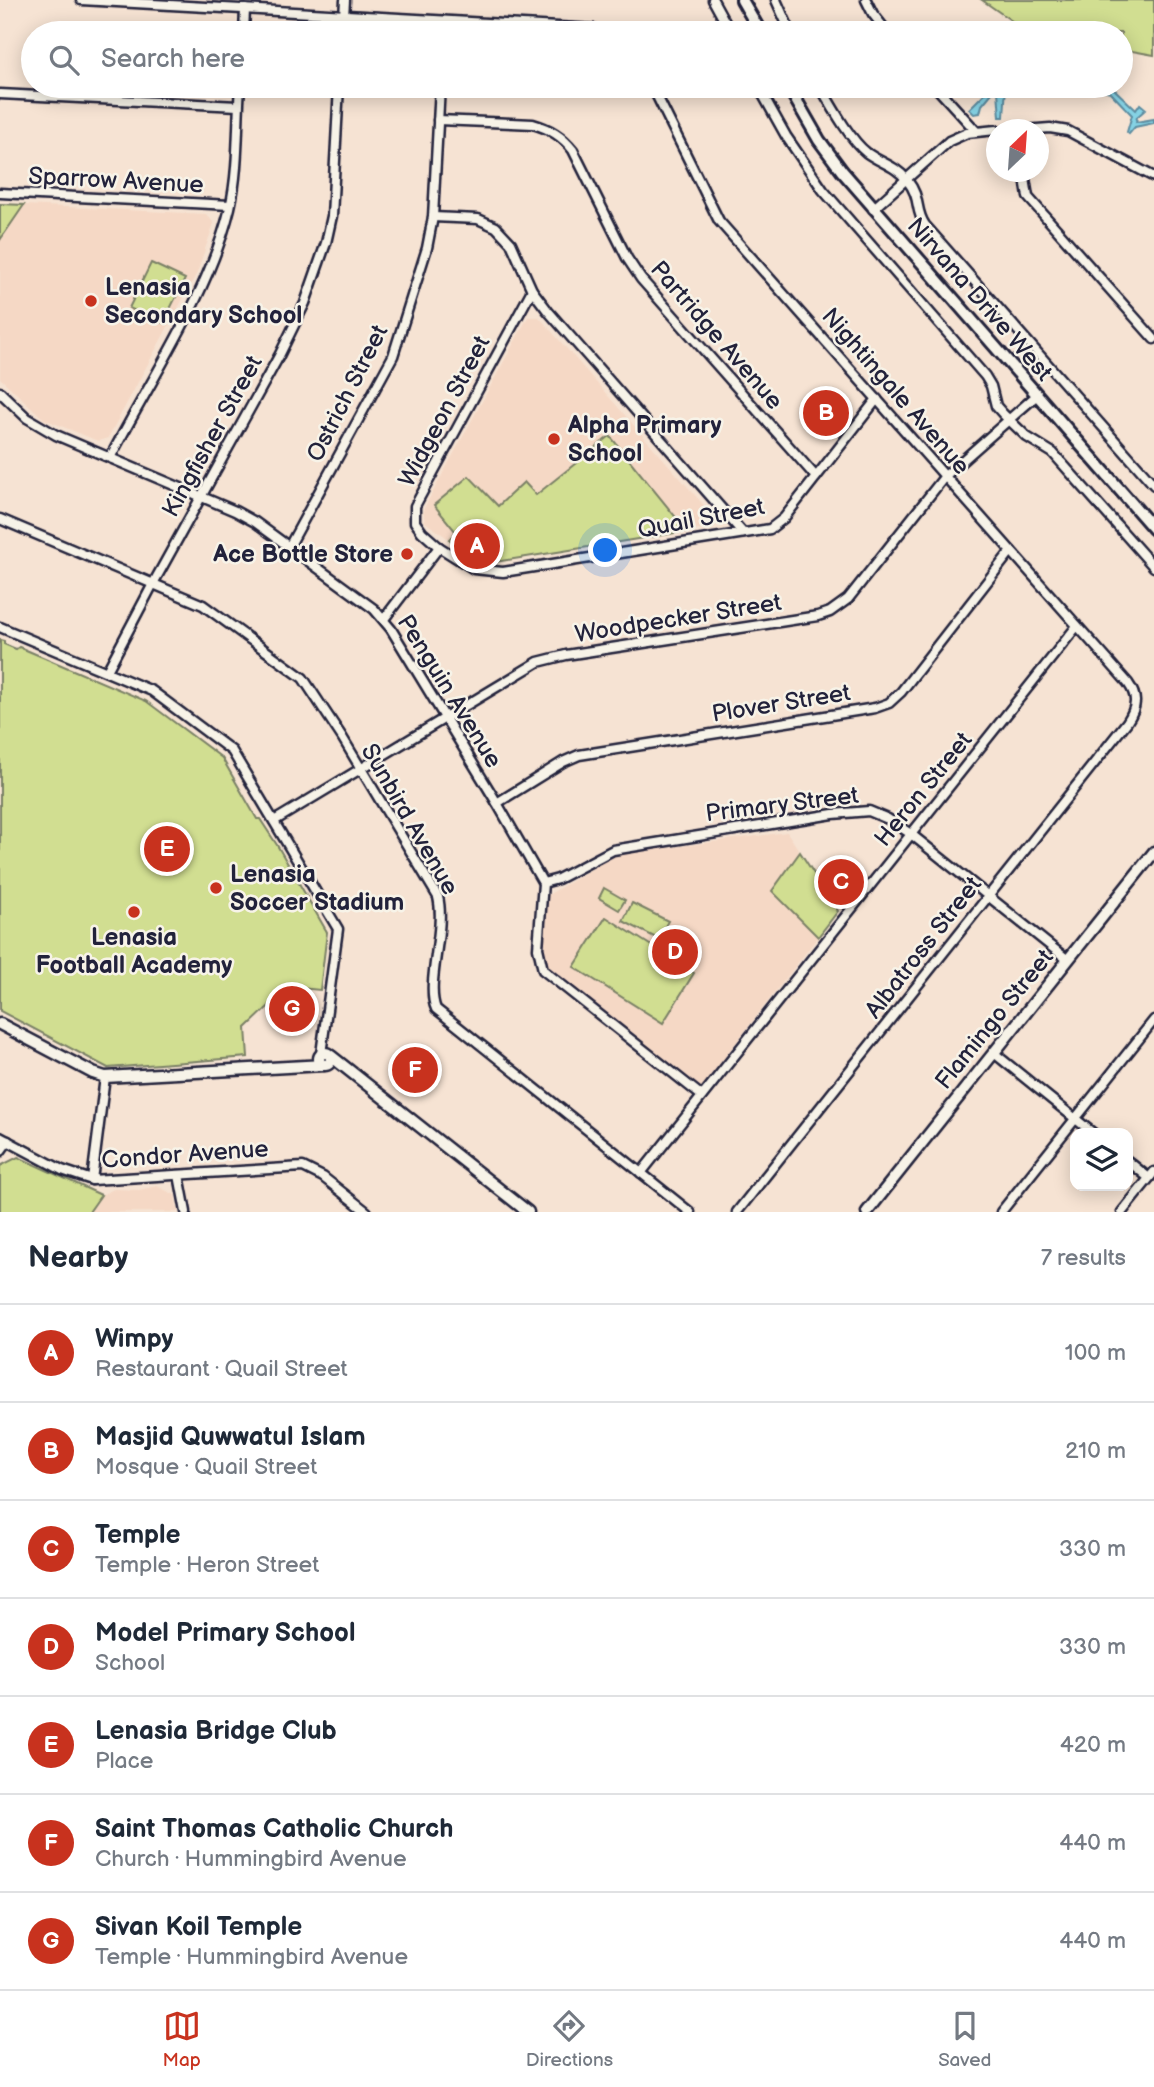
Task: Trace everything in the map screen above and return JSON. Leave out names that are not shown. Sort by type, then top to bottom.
[{"type":"main road","points":[[742,0],[754,21]]},
{"type":"main road","name":"Nirvana Drive West","points":[[795,98],[819,140],[873,209],[1154,529]]},
{"type":"street","points":[[81,0],[429,21]]},
{"type":"street","points":[[344,21],[345,0]]},
{"type":"street","points":[[713,0],[724,21]]},
{"type":"street","points":[[776,0],[786,21]]},
{"type":"street","points":[[866,0],[879,21]]},
{"type":"street","points":[[244,21],[245,9]]},
{"type":"street","points":[[0,94],[21,95]]},
{"type":"street","points":[[79,98],[238,106]]},
{"type":"street","points":[[110,458],[198,295],[218,249],[230,205],[239,98]]},
{"type":"street","name":"Kingfisher Street","points":[[107,671],[153,582],[294,328],[314,280],[332,216],[338,98]]},
{"type":"street","name":"Ostrich Street","points":[[290,545],[393,356],[427,248],[433,217],[439,98]]},
{"type":"street","name":"Nightingale Avenue","points":[[658,98],[719,221],[1128,683],[1135,694],[1136,705]]},
{"type":"street","points":[[765,98],[786,136],[823,190],[985,376],[991,386],[996,406],[1027,438],[1053,453],[1154,567]]},
{"type":"street","points":[[828,98],[866,152],[889,164],[906,179],[917,194],[919,213],[925,225],[1154,485]]},
{"type":"street","points":[[946,98],[976,131]]},
{"type":"street","name":"Partridge Avenue","points":[[438,120],[533,124],[564,139],[573,150],[641,279],[816,477]]},
{"type":"street","points":[[1049,128],[1068,131],[1154,177]]},
{"type":"street","points":[[873,209],[949,141],[962,134],[986,130]]},
{"type":"street","points":[[1026,182],[1028,197],[1154,339]]},
{"type":"street","name":"Sparrow Avenue","points":[[0,193],[230,205]]},
{"type":"street","points":[[433,217],[478,219],[496,227],[511,243],[532,289],[548,312],[743,533]]},
{"type":"street","name":"Widgeon Street","points":[[439,547],[415,522],[417,499],[532,289]]},
{"type":"street","name":"Penguin Avenue","points":[[0,392],[36,424],[60,437],[235,511],[290,545],[374,609],[384,619],[544,883]]},
{"type":"street","name":"Woodpecker Street","points":[[274,821],[530,666],[546,659],[830,612],[848,599],[945,476],[1037,395]]},
{"type":"street","name":"Quail Street","points":[[439,547],[474,569],[493,572],[775,527],[877,399]]},
{"type":"street","name":"Sunbird Avenue","points":[[0,519],[153,582],[213,611],[303,678],[438,897],[441,916],[432,999],[436,1009],[690,1212]]},
{"type":"street","points":[[384,619],[439,547]]},
{"type":"street","name":"Plover Street","points":[[497,803],[579,755],[874,708],[889,703],[901,692],[1011,551]]},
{"type":"street","name":"Heron Street","points":[[641,1173],[1077,626]]},
{"type":"street","points":[[0,627],[152,691],[228,747],[338,929],[324,1035],[325,1058]]},
{"type":"street","name":"Albatross Street","points":[[737,1212],[1127,722],[1136,705]]},
{"type":"street","name":"Primary Street","points":[[544,883],[558,879],[613,850],[863,811],[876,813],[911,834],[1068,960]]},
{"type":"street","name":"Flamingo Street","points":[[867,1212],[1154,852]]},
{"type":"street","points":[[544,883],[538,948],[543,970],[702,1096]]},
{"type":"street","points":[[1001,1212],[1154,1020]]},
{"type":"street","points":[[0,1024],[104,1077],[293,1066],[325,1058],[355,1075],[528,1212]]},
{"type":"street","points":[[993,1054],[1087,1128]]},
{"type":"street","points":[[92,1180],[104,1077]]},
{"type":"street","points":[[0,1152],[4,1139]]},
{"type":"street","name":"Condor Avenue","points":[[4,1139],[62,1170],[92,1180],[303,1167],[323,1177],[367,1212]]},
{"type":"street","points":[[1122,1212],[1152,1175],[1133,1164]]},
{"type":"street","points":[[179,1175],[186,1212]]},
{"type":"shaded area","name":"Lenasia Secondary School","points":[[24,205],[206,214],[214,223],[197,273],[108,438],[98,441],[44,419],[0,378],[0,240]]},
{"type":"shaded area","name":"Alpha Primary School","points":[[528,317],[539,317],[716,519],[711,527],[489,563],[477,559],[425,522],[423,510]]},
{"type":"shaded area","points":[[787,832],[800,852],[772,891],[818,937],[699,1090],[543,967],[548,895],[615,855]]},
{"type":"shaded area","points":[[157,1186],[175,1195],[178,1212],[89,1212],[101,1195],[114,1189],[139,1190]]},
{"type":"green space","points":[[982,0],[1154,0],[1154,55],[1133,51],[1133,21],[1012,21]]},
{"type":"green space","points":[[0,204],[24,205],[0,240]]},
{"type":"green space","points":[[151,263],[185,279],[163,323],[129,308]]},
{"type":"green space","points":[[610,436],[687,531],[489,563],[477,559],[449,539],[456,532],[434,505],[469,476],[498,506],[524,482],[536,495]]},
{"type":"green space","points":[[0,640],[4,641],[4,644],[16,649],[19,647],[146,701],[222,758],[257,819],[260,819],[277,845],[327,932],[320,990],[289,987],[246,1028],[248,1057],[108,1068],[0,1011]]},
{"type":"green space","points":[[800,852],[838,911],[818,937],[772,891]]},
{"type":"green space","points":[[604,888],[625,900],[619,910],[599,898]]},
{"type":"green space","points":[[632,903],[668,921],[658,939],[623,921]]},
{"type":"green space","points":[[606,917],[694,973],[663,1023],[574,967]]},
{"type":"green space","points":[[18,1157],[101,1195],[89,1212],[0,1212],[0,1166]]},
{"type":"water","points":[[980,98],[988,98],[980,113],[974,114],[969,109]]},
{"type":"water","points":[[999,98],[1005,98],[1004,117],[1000,117]]},
{"type":"water","points":[[1116,98],[1123,98],[1136,110],[1140,104],[1146,109],[1137,117],[1136,122],[1154,119],[1154,123],[1135,127],[1129,134],[1127,132],[1132,115]]},
{"type":"place","name":"Lenasia Secondary School","points":[[91,301]]},
{"type":"place","name":"Masjid Quwwatul Islam","points":[[826,413]]},
{"type":"place","name":"Alpha Primary School","points":[[554,439]]},
{"type":"place","name":"Wimpy","points":[[477,546]]},
{"type":"place","name":"Ace Bottle Store","points":[[407,554]]},
{"type":"place","name":"Lenasia Bridge Club","points":[[167,849]]},
{"type":"place","name":"Temple","points":[[841,882]]},
{"type":"place","name":"Lenasia Soccer Stadium","points":[[216,888]]},
{"type":"place","name":"Lenasia Football Academy","points":[[134,912]]},
{"type":"place","name":"Model Primary School","points":[[675,952]]},
{"type":"place","name":"Sivan Koil Temple","points":[[292,1009]]},
{"type":"place","name":"Saint Thomas Catholic Church","points":[[415,1070]]}]
